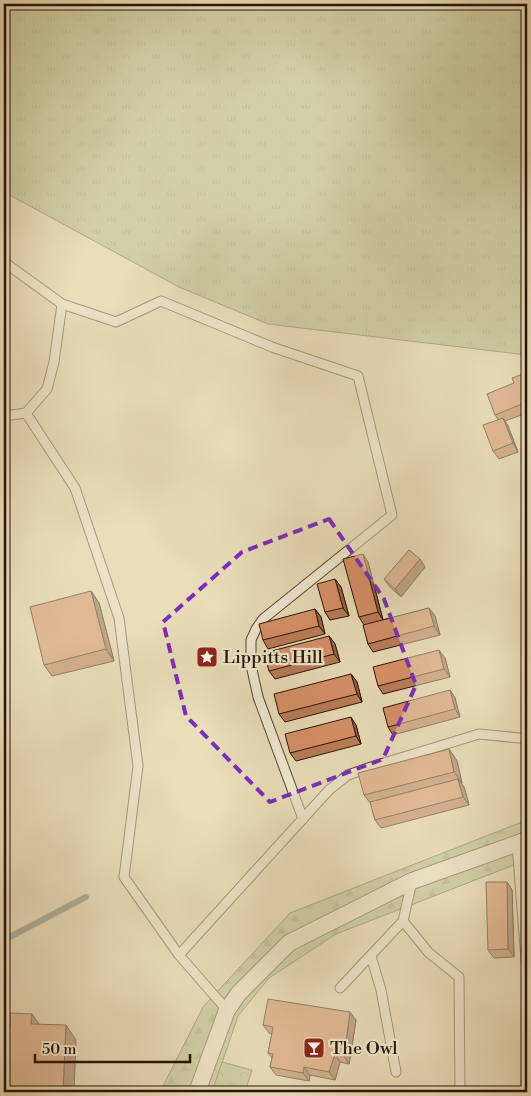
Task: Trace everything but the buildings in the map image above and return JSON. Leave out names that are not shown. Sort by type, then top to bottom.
[{"type":"street","points":[[197,1092],[227,1010],[239,993],[289,943],[412,881],[522,842]]},
{"type":"lane","points":[[4,262],[62,304],[116,322],[161,301],[272,347],[358,376],[392,515],[263,619],[250,640],[251,665],[258,698],[303,819]]},
{"type":"lane","points":[[4,416],[26,413],[47,389],[54,362],[62,304]]},
{"type":"lane","points":[[26,413],[75,488],[119,618],[138,766],[124,876],[179,956],[227,1010]]},
{"type":"lane","points":[[179,956],[329,790],[348,776],[479,734],[519,738]]},
{"type":"lane","points":[[522,842],[527,973]]},
{"type":"lane","points":[[340,988],[403,921],[412,881]]},
{"type":"lane","points":[[403,921],[429,953],[459,977],[460,1092]]},
{"type":"lane","points":[[371,956],[380,990],[396,1072]]},
{"type":"highlighted area","points":[[329,519],[384,599],[416,685],[383,759],[270,802],[186,716],[163,622],[242,552]]},
{"type":"green space","points":[[4,4],[527,4],[527,355],[268,324],[179,287],[4,192]]},
{"type":"green space","points":[[527,820],[527,860],[336,934],[269,978],[238,1016],[212,1092],[160,1092],[203,1007],[290,913]]},
{"type":"green space","points":[[222,1062],[252,1070],[245,1092],[212,1092]]},
{"type":"waterway","points":[[4,940],[86,897]]},
{"type":"place","name":"Lippitts Hill","points":[[207,657]]},
{"type":"place","name":"The Owl","points":[[314,1048]]}]
